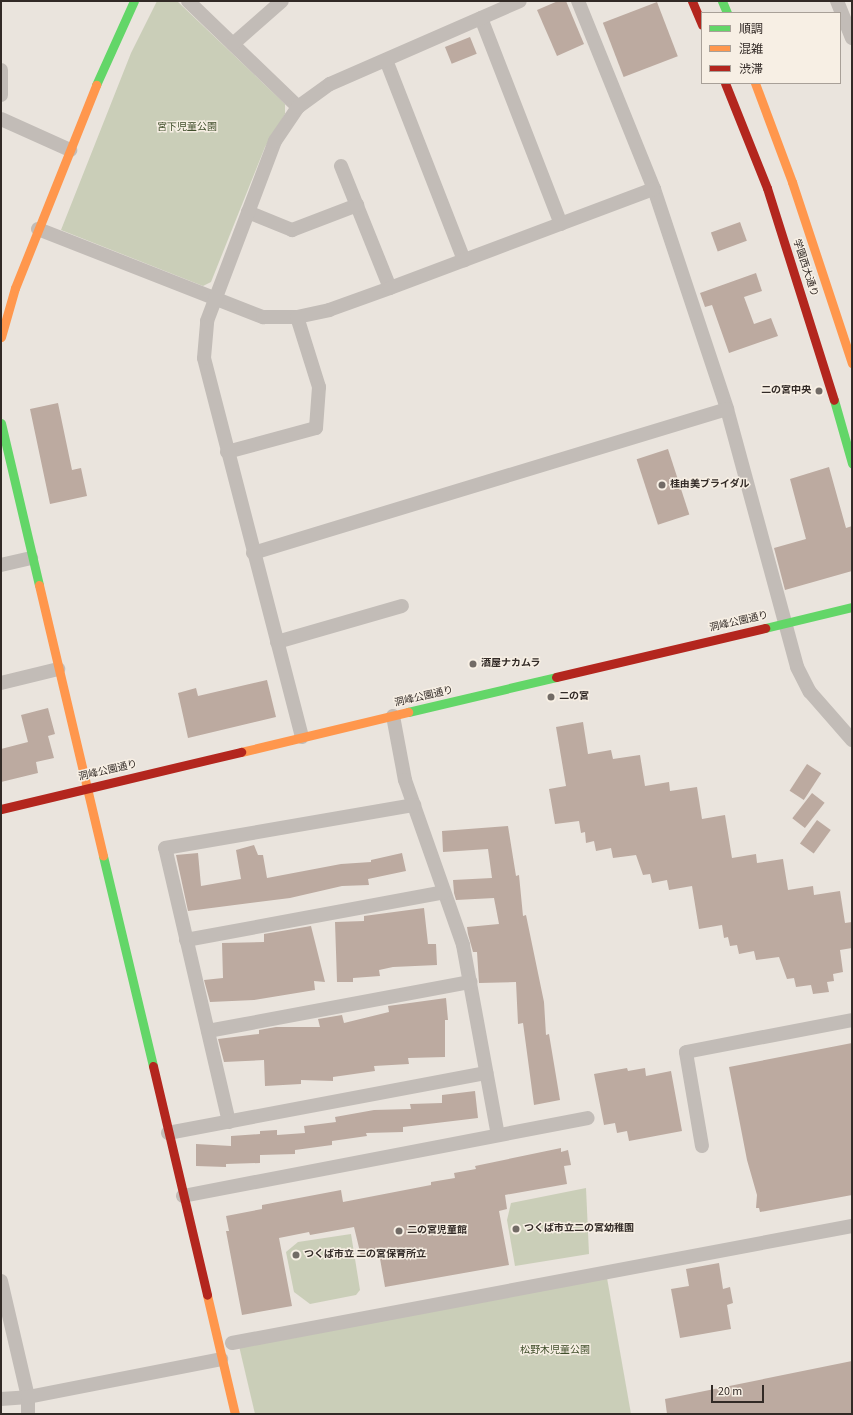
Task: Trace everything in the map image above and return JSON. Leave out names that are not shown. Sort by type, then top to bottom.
[{"type":"street","points":[[1,337],[14,288],[117,33],[134,1]]},
{"type":"street","points":[[188,1],[298,107]]},
{"type":"street","points":[[233,44],[282,1]]},
{"type":"street","points":[[302,737],[253,553],[204,358],[204,342],[214,299],[275,141],[298,107],[330,84],[520,1]]},
{"type":"street","points":[[578,1],[654,189],[727,409],[797,667],[810,692],[852,740]]},
{"type":"street","points":[[692,1],[701,23]]},
{"type":"street","points":[[722,1],[727,12]]},
{"type":"street","points":[[837,1],[849,22],[852,38]]},
{"type":"street","points":[[481,18],[561,224]]},
{"type":"street","points":[[386,60],[464,260]]},
{"type":"street","points":[[1,70],[1,95]]},
{"type":"street","name":"学園西大通り","points":[[725,84],[767,188],[823,360],[852,463]]},
{"type":"street","name":"学園西大通り","points":[[754,84],[792,182],[852,363]]},
{"type":"street","points":[[1,119],[70,150]]},
{"type":"street","points":[[341,166],[390,288]]},
{"type":"street","points":[[38,229],[263,317],[297,317],[329,310],[654,189]]},
{"type":"street","points":[[248,212],[292,230],[357,205]]},
{"type":"street","points":[[228,452],[316,428],[319,387],[297,317]]},
{"type":"street","points":[[253,553],[727,409]]},
{"type":"street","points":[[1,424],[85,788],[234,1414]]},
{"type":"street","points":[[1,565],[31,558]]},
{"type":"street","points":[[277,642],[402,606]]},
{"type":"street","name":"洞峰公園通り","points":[[1,809],[852,607]]},
{"type":"street","points":[[1,683],[58,669]]},
{"type":"street","points":[[393,716],[405,780],[463,945],[498,1135]]},
{"type":"street","points":[[229,1122],[164,848],[414,805]]},
{"type":"street","points":[[186,940],[444,892]]},
{"type":"street","points":[[208,1031],[470,982]]},
{"type":"street","points":[[702,1146],[686,1052],[852,1020]]},
{"type":"street","points":[[168,1133],[486,1073]]},
{"type":"street","points":[[183,1196],[588,1118]]},
{"type":"street","points":[[232,1343],[852,1226]]},
{"type":"street","points":[[1,1281],[28,1397],[28,1414]]},
{"type":"street","points":[[1,1399],[28,1397],[221,1359]]},
{"type":"green space","name":"宮下児童公園","points":[[157,1],[177,1],[285,104],[285,114],[265,147],[211,282],[203,286],[61,230],[131,53]]},
{"type":"green space","points":[[586,1188],[589,1254],[515,1266],[507,1220],[511,1203]]},
{"type":"green space","points":[[351,1234],[360,1290],[356,1295],[310,1304],[294,1292],[286,1252],[298,1242]]},
{"type":"green space","name":"松野木児童公園","points":[[607,1278],[631,1414],[255,1414],[239,1346]]},
{"type":"building","points":[[558,1],[566,1],[584,44],[557,56],[537,10]]},
{"type":"building","points":[[657,2],[678,56],[624,77],[603,23]]},
{"type":"building","points":[[470,37],[477,54],[452,64],[445,47]]},
{"type":"building","points":[[740,222],[747,241],[718,251],[711,233]]},
{"type":"building","points":[[756,273],[762,291],[744,297],[754,324],[771,318],[778,336],[729,353],[712,305],[705,307],[700,293]]},
{"type":"building","points":[[58,403],[72,470],[81,468],[87,496],[50,504],[30,409]]},
{"type":"building","name":"桂由美ブライダル","points":[[668,449],[689,515],[658,525],[637,459]]},
{"type":"building","points":[[829,467],[846,528],[852,526],[852,571],[785,590],[774,548],[806,539],[790,479]]},
{"type":"building","points":[[267,680],[276,717],[188,738],[178,693],[196,688],[198,696]]},
{"type":"building","points":[[48,708],[55,734],[48,736],[54,758],[36,762],[38,773],[1,782],[1,749],[28,742],[21,715]]},
{"type":"building","points":[[583,722],[588,754],[611,750],[613,759],[640,755],[645,786],[669,782],[670,791],[697,787],[702,819],[725,815],[732,858],[756,854],[757,863],[783,859],[788,890],[813,886],[814,895],[840,891],[845,923],[852,922],[852,948],[840,950],[843,972],[833,974],[834,981],[827,982],[829,992],[813,994],[811,985],[796,987],[794,978],[787,979],[779,957],[756,960],[754,951],[739,954],[737,945],[730,946],[728,937],[724,938],[722,925],[699,929],[692,886],[669,890],[667,880],[652,883],[650,874],[643,875],[636,855],[613,858],[611,848],[596,851],[594,841],[586,843],[585,832],[581,833],[579,821],[555,824],[549,789],[566,786],[556,727]]},
{"type":"building","points":[[807,764],[821,773],[804,800],[790,791]]},
{"type":"building","points":[[812,793],[825,803],[805,828],[792,818]]},
{"type":"building","points":[[817,820],[831,830],[814,853],[800,843]]},
{"type":"building","points":[[508,826],[516,876],[519,875],[523,916],[526,915],[544,1002],[546,1035],[549,1034],[560,1100],[534,1105],[523,1023],[518,1024],[516,982],[479,983],[477,952],[473,952],[468,934],[467,927],[499,924],[494,898],[456,900],[454,893],[453,880],[492,878],[488,849],[443,852],[442,831]]},
{"type":"building","points":[[254,845],[258,855],[263,855],[267,878],[341,864],[371,862],[371,860],[402,853],[406,871],[368,879],[369,885],[342,886],[290,898],[188,911],[176,855],[198,853],[201,886],[241,879],[236,850]]},
{"type":"building","points":[[424,908],[428,944],[436,944],[437,965],[393,967],[379,970],[380,976],[353,978],[353,982],[337,982],[335,922],[364,921],[364,916]]},
{"type":"building","points":[[311,926],[325,982],[314,981],[315,990],[254,1000],[210,1002],[204,980],[223,978],[222,943],[264,942],[264,934]]},
{"type":"building","points":[[446,998],[448,1020],[445,1020],[445,1057],[408,1058],[409,1064],[374,1066],[375,1071],[333,1077],[333,1081],[301,1080],[301,1084],[265,1086],[264,1060],[224,1062],[218,1039],[259,1034],[259,1030],[276,1027],[320,1027],[318,1019],[342,1015],[344,1023],[389,1012],[388,1006]]},
{"type":"building","points":[[852,1043],[852,1195],[760,1212],[759,1208],[756,1208],[757,1195],[747,1160],[729,1067]]},
{"type":"building","points":[[627,1068],[628,1071],[645,1068],[646,1076],[671,1071],[682,1131],[629,1141],[627,1131],[617,1133],[615,1123],[604,1125],[594,1074]]},
{"type":"building","points":[[475,1091],[478,1118],[403,1127],[403,1132],[366,1133],[367,1136],[332,1141],[332,1145],[295,1150],[295,1154],[260,1155],[260,1163],[226,1164],[226,1167],[196,1166],[196,1144],[231,1146],[231,1136],[260,1134],[260,1131],[277,1130],[277,1135],[305,1133],[304,1126],[336,1122],[335,1117],[374,1110],[411,1109],[410,1104],[442,1103],[442,1095]]},
{"type":"building","points":[[561,1148],[561,1152],[568,1150],[571,1165],[564,1166],[567,1184],[505,1195],[507,1209],[499,1211],[509,1265],[385,1287],[379,1253],[361,1256],[354,1227],[310,1235],[309,1232],[279,1238],[292,1306],[242,1315],[226,1231],[229,1231],[226,1216],[262,1209],[262,1205],[341,1190],[343,1202],[431,1185],[431,1182],[455,1178],[454,1173],[476,1169],[475,1166]]},
{"type":"building","points":[[719,1263],[723,1289],[730,1287],[733,1303],[727,1305],[731,1329],[680,1338],[671,1289],[689,1286],[686,1269]]},
{"type":"building","points":[[852,1361],[852,1414],[667,1414],[665,1399]]},
{"type":"traffic: fast","points":[[96,85],[134,1]]},
{"type":"traffic: fast","points":[[722,1],[727,12]]},
{"type":"traffic: fast","points":[[834,400],[852,463]]},
{"type":"traffic: fast","points":[[1,423],[39,585]]},
{"type":"traffic: fast","points":[[765,628],[852,607]]},
{"type":"traffic: fast","points":[[408,712],[556,677]]},
{"type":"traffic: fast","points":[[103,856],[153,1066]]},
{"type":"traffic: slow","points":[[755,84],[792,182],[852,363]]},
{"type":"traffic: slow","points":[[1,337],[15,288],[96,85]]},
{"type":"traffic: slow","points":[[39,585],[103,856]]},
{"type":"traffic: slow","points":[[241,752],[408,712]]},
{"type":"traffic: slow","points":[[207,1295],[235,1414]]},
{"type":"traffic: jam","points":[[692,1],[701,23]]},
{"type":"traffic: jam","points":[[725,84],[767,188],[834,400]]},
{"type":"traffic: jam","points":[[556,677],[765,628]]},
{"type":"traffic: jam","points":[[1,809],[241,752]]},
{"type":"traffic: jam","points":[[153,1066],[207,1295]]},
{"type":"place","name":"二の宮中央","points":[[819,391]]},
{"type":"place","name":"桂由美ブライダル","points":[[662,485]]},
{"type":"place","name":"酒屋ナカムラ","points":[[473,664]]},
{"type":"place","name":"二の宮","points":[[551,697]]},
{"type":"place","name":"つくば市立二の宮幼稚園","points":[[516,1229]]},
{"type":"place","name":"二の宮児童館","points":[[399,1231]]},
{"type":"place","name":"つくば市立 二の宮保育所立","points":[[296,1255]]}]
